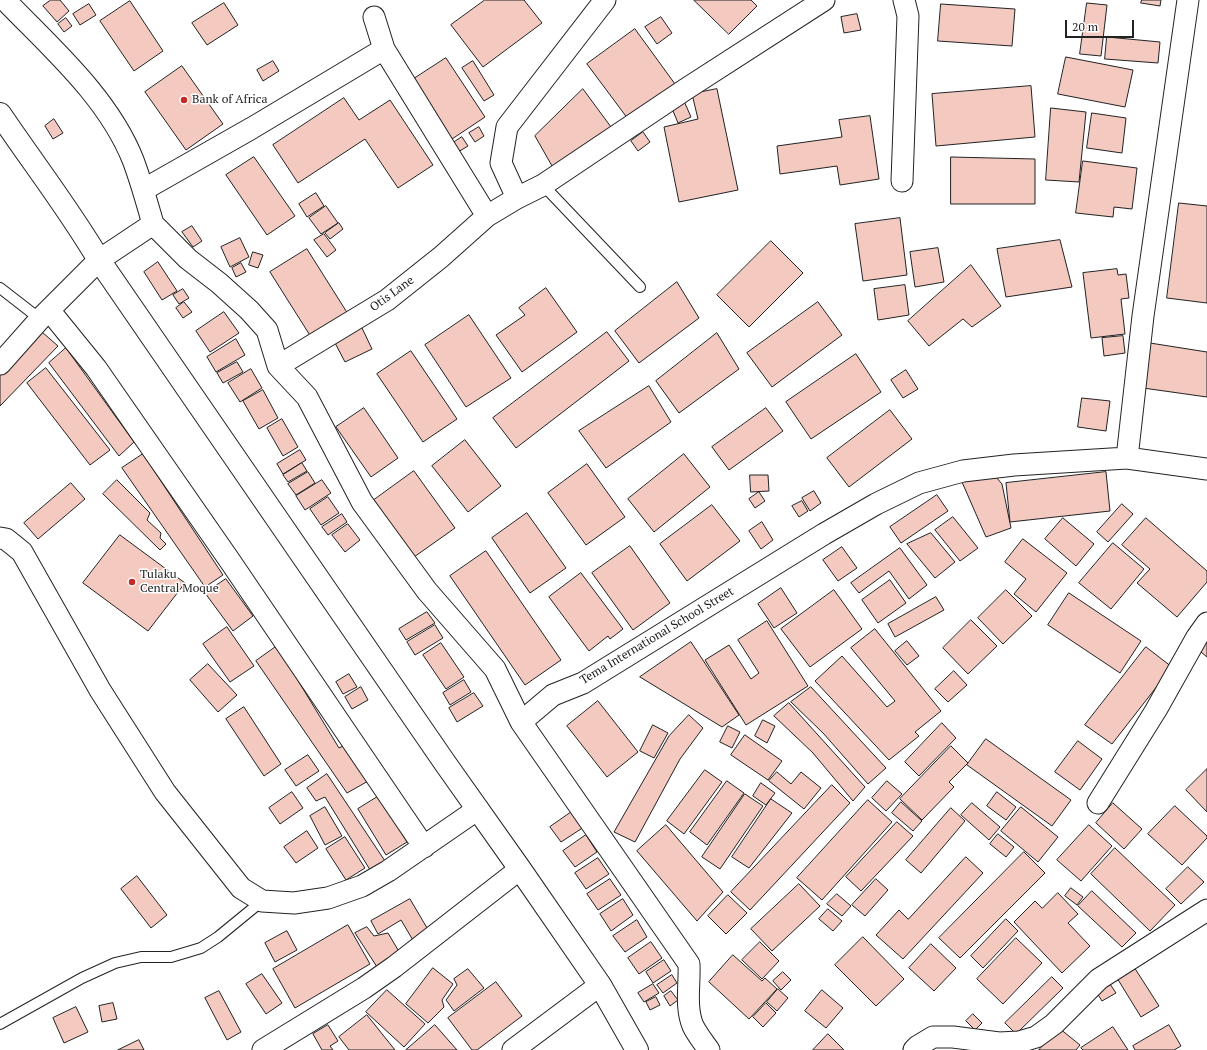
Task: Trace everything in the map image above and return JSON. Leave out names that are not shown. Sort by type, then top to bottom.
[{"type":"highway","points":[[0,114],[78,226],[99,260],[600,985],[637,1050]]},
{"type":"street","points":[[5,0],[86,85],[116,127],[133,160],[153,224],[188,259],[249,310],[267,330],[278,366],[307,397],[362,502],[427,591],[495,668],[521,722],[689,964],[690,979],[688,1002],[693,1025],[709,1050]]},
{"type":"street","points":[[517,198],[501,163],[507,127],[605,0]]},
{"type":"street","name":"Otis Lane","points":[[278,366],[387,300],[488,216],[517,198],[543,185],[686,89],[824,0]]},
{"type":"street","points":[[902,181],[908,16],[904,0]]},
{"type":"street","points":[[1127,458],[1143,316],[1188,0]]},
{"type":"street","points":[[374,17],[384,49],[488,216]]},
{"type":"street","points":[[143,190],[252,128],[384,49]]},
{"type":"street","points":[[0,364],[45,314],[99,260],[153,224]]},
{"type":"street","points":[[45,314],[96,368],[230,561],[424,847]]},
{"type":"street","name":"Tema International School Street","points":[[521,722],[553,695],[583,683],[824,534],[876,504],[919,483],[963,471],[1014,465],[1127,458],[1207,469]]},
{"type":"street","points":[[0,538],[6,539],[22,552],[100,690],[165,792],[241,888],[262,901],[294,903],[328,898],[362,886],[388,871],[478,810]]},
{"type":"street","points":[[1098,803],[1156,710],[1197,637],[1207,623]]},
{"type":"street","points":[[263,1050],[382,976],[520,869]]},
{"type":"street","points":[[914,1050],[933,1037],[953,1037],[999,1043],[1019,1042],[1036,1036],[1054,1024],[1099,979],[1207,910]]},
{"type":"street","points":[[513,1050],[600,985]]},
{"type":"lane","points":[[543,185],[640,287]]},
{"type":"lane","points":[[0,288],[45,314]]},
{"type":"lane","points":[[0,1024],[82,978],[115,963],[140,957],[171,957],[201,948],[218,937],[262,901]]},
{"type":"building","points":[[51,0],[60,0],[69,11],[57,22],[43,6]]},
{"type":"building","points":[[485,0],[524,0],[542,23],[483,67],[451,25]]},
{"type":"building","points":[[694,0],[751,0],[757,6],[729,34]]},
{"type":"building","points":[[1142,0],[1161,0],[1160,6],[1141,3]]},
{"type":"building","points":[[130,1],[163,51],[134,71],[100,21]]},
{"type":"building","points":[[224,3],[238,25],[207,45],[192,23]]},
{"type":"building","points":[[1087,3],[1107,5],[1101,56],[1080,54]]},
{"type":"building","points":[[89,4],[96,15],[80,25],[73,14]]},
{"type":"building","points":[[941,4],[1015,9],[1012,46],[938,41]]},
{"type":"building","points":[[857,14],[861,30],[844,33],[841,17]]},
{"type":"building","points":[[661,17],[672,33],[657,44],[645,27]]},
{"type":"building","points":[[66,18],[72,26],[64,32],[58,24]]},
{"type":"building","points":[[635,29],[675,84],[628,119],[587,64]]},
{"type":"building","points":[[1107,37],[1160,42],[1158,63],[1105,59]]},
{"type":"building","points":[[1066,57],[1133,70],[1125,107],[1058,94]]},
{"type":"building","points":[[446,58],[485,117],[449,141],[409,82]]},
{"type":"building","points":[[273,61],[279,71],[263,81],[257,70]]},
{"type":"building","points":[[473,61],[494,95],[484,101],[462,68]]},
{"type":"building","points":[[182,66],[223,124],[186,150],[145,92]]},
{"type":"building","points":[[1031,86],[1035,137],[936,146],[932,94]]},
{"type":"building","points":[[583,89],[611,127],[556,173],[535,136]]},
{"type":"building","points":[[717,89],[738,190],[679,202],[664,127],[698,119],[692,94]]},
{"type":"building","points":[[344,98],[359,120],[390,100],[433,165],[398,188],[365,139],[298,183],[273,145]]},
{"type":"building","points":[[684,101],[691,117],[678,123],[671,106]]},
{"type":"building","points":[[1051,108],[1086,112],[1079,182],[1046,180]]},
{"type":"building","points":[[1092,113],[1126,118],[1122,153],[1087,148]]},
{"type":"building","points":[[870,116],[879,179],[840,185],[837,166],[780,174],[777,146],[842,137],[839,120]]},
{"type":"building","points":[[54,119],[63,133],[53,139],[45,126]]},
{"type":"building","points":[[479,127],[484,136],[475,142],[469,133]]},
{"type":"building","points":[[643,132],[650,142],[638,151],[631,141]]},
{"type":"building","points":[[462,137],[468,146],[458,152],[453,143]]},
{"type":"building","points":[[254,157],[295,216],[267,235],[226,175]]},
{"type":"building","points":[[951,157],[1035,159],[1035,204],[951,204]]},
{"type":"building","points":[[1083,161],[1137,168],[1132,209],[1114,207],[1113,217],[1076,213]]},
{"type":"building","points":[[316,193],[324,206],[307,217],[299,204]]},
{"type":"building","points":[[1179,203],[1207,206],[1207,303],[1167,298]]},
{"type":"building","points":[[326,206],[338,223],[321,234],[309,218]]},
{"type":"building","points":[[900,218],[907,275],[863,281],[855,224]]},
{"type":"building","points":[[339,223],[343,229],[330,239],[325,233]]},
{"type":"building","points":[[192,226],[202,241],[193,247],[182,232]]},
{"type":"building","points":[[324,234],[336,250],[327,257],[314,240]]},
{"type":"building","points":[[240,238],[249,257],[230,267],[221,247]]},
{"type":"building","points":[[1060,240],[1072,287],[1006,297],[997,249]]},
{"type":"building","points":[[771,241],[803,273],[749,327],[717,295]]},
{"type":"building","points":[[938,248],[944,282],[915,287],[910,252]]},
{"type":"building","points":[[307,249],[348,314],[311,337],[270,272]]},
{"type":"building","points":[[253,252],[263,255],[258,268],[249,265]]},
{"type":"building","points":[[158,262],[177,291],[162,300],[144,272]]},
{"type":"building","points":[[241,263],[246,272],[236,277],[232,268]]},
{"type":"building","points":[[971,265],[1001,306],[972,327],[963,319],[929,346],[908,321]]},
{"type":"building","points":[[1117,269],[1118,275],[1126,274],[1129,298],[1121,299],[1125,334],[1091,338],[1083,273]]},
{"type":"building","points":[[677,282],[699,318],[639,363],[615,331]]},
{"type":"building","points":[[905,285],[909,315],[878,320],[874,289]]},
{"type":"building","points":[[546,288],[577,332],[522,372],[496,335],[525,315],[519,308]]},
{"type":"building","points":[[183,289],[189,298],[179,304],[173,295]]},
{"type":"building","points":[[184,302],[192,312],[183,318],[176,308]]},
{"type":"building","points":[[818,302],[842,335],[772,387],[747,353]]},
{"type":"building","points":[[224,312],[239,333],[210,352],[196,331]]},
{"type":"building","points":[[469,315],[511,378],[466,407],[425,345]]},
{"type":"building","points":[[362,328],[372,349],[345,362],[334,341]]},
{"type":"building","points":[[42,332],[58,346],[0,406],[0,375]]},
{"type":"building","points":[[607,332],[629,361],[516,448],[493,418]]},
{"type":"building","points":[[717,333],[739,369],[679,413],[656,381]]},
{"type":"building","points":[[1123,336],[1125,353],[1104,356],[1102,338]]},
{"type":"building","points":[[236,339],[245,355],[216,372],[207,357]]},
{"type":"building","points":[[1150,343],[1207,352],[1207,397],[1143,388]]},
{"type":"building","points":[[66,348],[134,442],[119,456],[49,363]]},
{"type":"building","points":[[411,351],[457,419],[423,442],[377,374]]},
{"type":"building","points":[[856,354],[881,392],[811,439],[786,402]]},
{"type":"building","points":[[237,362],[243,372],[223,383],[217,373]]},
{"type":"building","points":[[46,368],[110,450],[90,465],[27,383]]},
{"type":"building","points":[[251,369],[262,388],[240,402],[228,383]]},
{"type":"building","points":[[906,370],[918,389],[903,398],[891,380]]},
{"type":"building","points":[[649,386],[671,422],[606,468],[579,431]]},
{"type":"building","points":[[263,390],[278,418],[259,429],[243,401]]},
{"type":"building","points":[[1082,398],[1110,401],[1106,431],[1078,427]]},
{"type":"building","points":[[364,408],[398,458],[371,477],[336,427]]},
{"type":"building","points":[[766,408],[783,431],[729,470],[712,447]]},
{"type":"building","points":[[890,410],[912,439],[849,487],[827,458]]},
{"type":"building","points":[[282,419],[298,447],[283,456],[267,428]]},
{"type":"building","points":[[465,440],[501,486],[468,512],[432,466]]},
{"type":"building","points":[[300,450],[306,460],[283,474],[277,464]]},
{"type":"building","points":[[143,454],[223,575],[205,587],[122,468]]},
{"type":"building","points":[[684,454],[710,487],[654,532],[628,499]]},
{"type":"building","points":[[302,463],[307,471],[288,482],[283,475]]},
{"type":"building","points":[[587,464],[625,517],[586,545],[548,493]]},
{"type":"building","points":[[990,470],[1002,484],[1011,528],[986,537],[962,482]]},
{"type":"building","points":[[414,471],[455,528],[414,557],[374,500]]},
{"type":"building","points":[[308,472],[315,483],[296,495],[288,484]]},
{"type":"building","points":[[1106,472],[1110,511],[1010,522],[1006,483]]},
{"type":"building","points":[[750,475],[768,475],[769,491],[751,492]]},
{"type":"building","points":[[117,480],[150,513],[147,520],[161,533],[160,538],[166,544],[160,550],[103,494]]},
{"type":"building","points":[[322,480],[331,493],[305,510],[296,496]]},
{"type":"building","points":[[71,483],[85,499],[38,539],[24,523]]},
{"type":"building","points":[[814,491],[821,503],[810,511],[802,498]]},
{"type":"building","points":[[759,492],[765,501],[755,508],[749,499]]},
{"type":"building","points":[[937,495],[948,511],[901,543],[890,527]]},
{"type":"building","points":[[328,497],[339,513],[321,525],[310,509]]},
{"type":"building","points":[[802,501],[808,511],[799,517],[792,506]]},
{"type":"building","points":[[1122,504],[1133,514],[1108,542],[1097,532]]},
{"type":"building","points":[[712,505],[740,541],[687,581],[660,544]]},
{"type":"building","points":[[527,513],[566,568],[530,593],[492,538]]},
{"type":"building","points":[[342,514],[347,522],[328,535],[322,527]]},
{"type":"building","points":[[953,517],[978,548],[960,561],[935,530]]},
{"type":"building","points":[[1063,518],[1094,544],[1076,566],[1045,539]]},
{"type":"building","points":[[1146,518],[1207,571],[1207,582],[1177,617],[1137,583],[1150,569],[1122,545]]},
{"type":"building","points":[[762,522],[773,540],[761,549],[749,531]]},
{"type":"building","points":[[348,524],[360,540],[345,552],[332,535]]},
{"type":"building","points":[[931,533],[955,562],[935,578],[907,544]]},
{"type":"building","points":[[120,535],[185,583],[148,631],[83,583]]},
{"type":"building","points":[[1023,539],[1067,573],[1036,612],[1014,594],[1026,579],[1005,562]]},
{"type":"building","points":[[1113,543],[1144,569],[1111,609],[1079,583]]},
{"type":"building","points":[[630,546],[670,603],[633,630],[592,573]]},
{"type":"building","points":[[842,547],[857,568],[838,581],[823,560]]},
{"type":"building","points":[[900,548],[927,585],[909,599],[889,571],[859,593],[851,583]]},
{"type":"building","points":[[486,551],[561,660],[525,685],[450,576]]},
{"type":"building","points":[[581,573],[623,629],[610,639],[608,636],[589,651],[549,597]]},
{"type":"building","points":[[226,579],[253,616],[233,631],[205,593]]},
{"type":"building","points":[[890,580],[906,603],[878,623],[862,600]]},
{"type":"building","points":[[781,588],[797,613],[774,628],[758,604]]},
{"type":"building","points":[[834,590],[862,629],[810,667],[781,629]]},
{"type":"building","points":[[1006,590],[1032,616],[1003,644],[978,618]]},
{"type":"building","points":[[1069,593],[1141,641],[1120,673],[1048,625]]},
{"type":"building","points":[[936,597],[944,610],[895,637],[888,624]]},
{"type":"building","points":[[427,612],[435,623],[406,640],[399,629]]},
{"type":"building","points":[[971,620],[997,646],[968,674],[943,648]]},
{"type":"building","points":[[767,621],[808,686],[746,725],[705,660],[729,645],[751,679],[759,673],[738,640]]},
{"type":"building","points":[[435,625],[443,638],[415,655],[407,642]]},
{"type":"building","points":[[227,627],[254,666],[230,682],[203,644]]},
{"type":"building","points":[[875,629],[941,711],[915,732],[919,736],[889,760],[815,681],[842,656],[887,707],[895,701],[851,648]]},
{"type":"building","points":[[1207,640],[1207,657],[1196,648]]},
{"type":"building","points":[[907,641],[919,656],[907,665],[895,651]]},
{"type":"building","points":[[691,642],[739,715],[722,727],[640,677]]},
{"type":"building","points":[[441,643],[464,677],[446,689],[423,655]]},
{"type":"building","points":[[277,646],[339,748],[347,744],[370,780],[347,793],[256,661]]},
{"type":"building","points":[[1146,647],[1172,667],[1112,744],[1085,725]]},
{"type":"building","points":[[208,664],[237,695],[218,712],[190,680]]},
{"type":"building","points":[[954,671],[967,685],[948,702],[935,689]]},
{"type":"building","points":[[349,674],[357,687],[343,694],[336,682]]},
{"type":"building","points":[[464,680],[471,692],[450,705],[443,693]]},
{"type":"building","points":[[361,687],[368,700],[352,709],[345,697]]},
{"type":"building","points":[[811,687],[886,768],[868,784],[823,733],[791,702]]},
{"type":"building","points":[[474,693],[483,706],[457,722],[449,708]]},
{"type":"building","points":[[598,701],[638,752],[607,777],[567,726]]},
{"type":"building","points":[[789,703],[865,787],[853,801],[813,753],[774,716]]},
{"type":"building","points":[[244,707],[281,764],[264,776],[226,719]]},
{"type":"building","points":[[689,715],[703,728],[680,759],[635,842],[614,832],[669,736]]},
{"type":"building","points":[[763,720],[775,726],[767,743],[755,736]]},
{"type":"building","points":[[942,723],[956,738],[919,776],[905,762]]},
{"type":"building","points":[[653,725],[668,733],[654,758],[640,751]]},
{"type":"building","points":[[728,726],[740,732],[732,748],[720,742]]},
{"type":"building","points":[[745,735],[782,761],[768,780],[731,755]]},
{"type":"building","points":[[986,739],[1071,800],[1052,826],[967,765]]},
{"type":"building","points":[[1078,741],[1102,759],[1080,790],[1055,772]]},
{"type":"building","points":[[951,746],[968,763],[949,782],[954,787],[922,820],[900,799]]},
{"type":"building","points":[[308,755],[319,771],[296,786],[285,770]]},
{"type":"building","points":[[1207,769],[1207,812],[1186,790]]},
{"type":"building","points":[[705,770],[722,782],[684,834],[667,821]]},
{"type":"building","points":[[777,772],[791,784],[801,772],[821,788],[804,809],[769,781]]},
{"type":"building","points":[[327,774],[387,864],[372,873],[325,797],[316,801],[307,788]]},
{"type":"building","points":[[727,781],[744,793],[707,845],[690,832]]},
{"type":"building","points":[[887,781],[902,794],[886,811],[872,798]]},
{"type":"building","points":[[761,783],[775,793],[766,805],[753,796]]},
{"type":"building","points":[[832,785],[850,803],[750,910],[731,892]]},
{"type":"building","points":[[292,792],[303,808],[280,824],[269,808]]},
{"type":"building","points":[[997,792],[1016,807],[1006,820],[987,806]]},
{"type":"building","points":[[745,794],[763,806],[720,869],[702,857]]},
{"type":"building","points":[[379,796],[407,842],[386,855],[358,809]]},
{"type":"building","points":[[771,799],[792,813],[749,868],[732,857]]},
{"type":"building","points":[[868,800],[892,822],[822,900],[797,878]]},
{"type":"building","points":[[901,802],[922,821],[913,831],[892,813]]},
{"type":"building","points":[[972,803],[1000,827],[989,840],[961,815]]},
{"type":"building","points":[[1113,803],[1142,829],[1124,849],[1096,823]]},
{"type":"building","points":[[1175,806],[1207,836],[1207,838],[1182,865],[1148,834]]},
{"type":"building","points":[[325,807],[342,836],[325,845],[310,816]]},
{"type":"building","points":[[1021,807],[1058,837],[1038,862],[1001,831]]},
{"type":"building","points":[[951,808],[965,821],[921,873],[906,860]]},
{"type":"building","points":[[573,811],[584,827],[561,842],[550,827]]},
{"type":"building","points":[[897,822],[913,836],[861,891],[846,877]]},
{"type":"building","points":[[666,825],[723,892],[697,921],[637,851]]},
{"type":"building","points":[[1089,825],[1112,846],[1081,881],[1057,860]]},
{"type":"building","points":[[307,831],[318,848],[296,863],[284,847]]},
{"type":"building","points":[[998,834],[1014,847],[1006,857],[990,844]]},
{"type":"building","points":[[586,835],[597,852],[575,867],[563,851]]},
{"type":"building","points":[[345,837],[365,868],[346,880],[326,849]]},
{"type":"building","points":[[1115,848],[1175,905],[1150,931],[1091,874]]},
{"type":"building","points":[[1024,852],[1045,873],[960,958],[939,938]]},
{"type":"building","points":[[966,857],[983,873],[903,959],[876,935],[899,910],[908,919]]},
{"type":"building","points":[[598,858],[609,874],[586,889],[575,873]]},
{"type":"building","points":[[1188,867],[1204,882],[1181,904],[1166,889]]},
{"type":"building","points":[[137,876],[167,915],[151,928],[121,889]]},
{"type":"building","points":[[610,879],[621,895],[598,910],[587,894]]},
{"type":"building","points":[[876,879],[888,890],[865,916],[852,905]]},
{"type":"building","points":[[799,884],[820,906],[772,951],[751,929]]},
{"type":"building","points":[[1071,888],[1083,897],[1077,905],[1065,896]]},
{"type":"building","points":[[1092,891],[1136,933],[1122,947],[1078,906]]},
{"type":"building","points":[[1058,893],[1078,914],[1068,923],[1090,946],[1062,973],[1014,922],[1035,901],[1042,908]]},
{"type":"building","points":[[837,894],[851,906],[842,916],[827,904]]},
{"type":"building","points":[[728,895],[747,913],[726,934],[708,916]]},
{"type":"building","points":[[410,899],[430,933],[414,942],[401,920],[378,934],[371,921]]},
{"type":"building","points":[[623,899],[633,915],[611,931],[600,914]]},
{"type":"building","points":[[828,909],[842,921],[833,931],[819,919]]},
{"type":"building","points":[[1006,919],[1018,931],[983,968],[971,956]]},
{"type":"building","points":[[637,920],[647,937],[625,952],[613,936]]},
{"type":"building","points":[[348,925],[370,964],[295,1008],[273,969]]},
{"type":"building","points":[[367,927],[374,936],[388,933],[401,955],[379,970],[355,933]]},
{"type":"building","points":[[287,931],[297,950],[275,962],[265,943]]},
{"type":"building","points":[[863,937],[904,979],[876,1006],[835,965]]},
{"type":"building","points":[[1016,938],[1042,963],[1003,1004],[977,979]]},
{"type":"building","points":[[651,942],[662,958],[639,974],[628,958]]},
{"type":"building","points":[[760,942],[779,961],[762,979],[742,960]]},
{"type":"building","points":[[931,944],[956,968],[934,991],[909,968]]},
{"type":"building","points":[[733,955],[762,981],[765,978],[777,989],[749,1019],[709,982]]},
{"type":"building","points":[[664,960],[671,971],[653,983],[646,972]]},
{"type":"building","points":[[1134,967],[1159,1006],[1141,1017],[1117,978]]},
{"type":"building","points":[[433,968],[453,984],[442,1000],[444,1007],[428,1023],[406,1004]]},
{"type":"building","points":[[468,969],[484,988],[454,1011],[446,1000],[457,985],[454,979]]},
{"type":"building","points":[[783,972],[791,980],[781,990],[773,981]]},
{"type":"building","points":[[262,974],[282,1003],[266,1014],[246,984]]},
{"type":"building","points":[[672,975],[677,983],[663,993],[657,985]]},
{"type":"building","points":[[1052,977],[1063,988],[1016,1034],[1005,1023]]},
{"type":"building","points":[[1108,981],[1116,993],[1102,1001],[1095,990]]},
{"type":"building","points":[[496,982],[522,1016],[477,1050],[472,1050],[448,1018]]},
{"type":"building","points":[[653,984],[659,993],[644,1002],[638,993]]},
{"type":"building","points":[[778,989],[788,998],[777,1011],[767,1002]]},
{"type":"building","points":[[387,990],[425,1024],[404,1047],[366,1012]]},
{"type":"building","points":[[822,990],[843,1008],[826,1028],[805,1011]]},
{"type":"building","points":[[219,991],[241,1032],[227,1040],[205,998]]},
{"type":"building","points":[[671,991],[678,1000],[670,1006],[664,996]]},
{"type":"building","points":[[656,997],[660,1005],[650,1010],[646,1002]]},
{"type":"building","points":[[113,1003],[117,1019],[102,1022],[99,1006]]},
{"type":"building","points":[[766,1003],[776,1013],[763,1027],[753,1017]]},
{"type":"building","points":[[76,1007],[88,1032],[64,1043],[53,1018]]},
{"type":"building","points":[[973,1014],[982,1023],[975,1030],[966,1021]]},
{"type":"building","points":[[367,1015],[395,1050],[349,1050],[339,1037]]},
{"type":"building","points":[[328,1025],[338,1041],[330,1046],[333,1050],[322,1050],[313,1034]]},
{"type":"building","points":[[435,1025],[457,1050],[406,1050]]},
{"type":"building","points":[[1169,1025],[1181,1046],[1174,1050],[1135,1050],[1133,1046]]},
{"type":"building","points":[[1113,1027],[1128,1050],[1083,1050],[1081,1048]]},
{"type":"building","points":[[1059,1028],[1080,1045],[1076,1050],[1039,1050]]},
{"type":"building","points":[[828,1034],[844,1050],[813,1050]]},
{"type":"building","points":[[139,1040],[144,1050],[118,1050]]},
{"type":"place","name":"Bank of Africa","points":[[184,100]]},
{"type":"place","name":"Tulaku Central Moque","points":[[132,582]]}]
